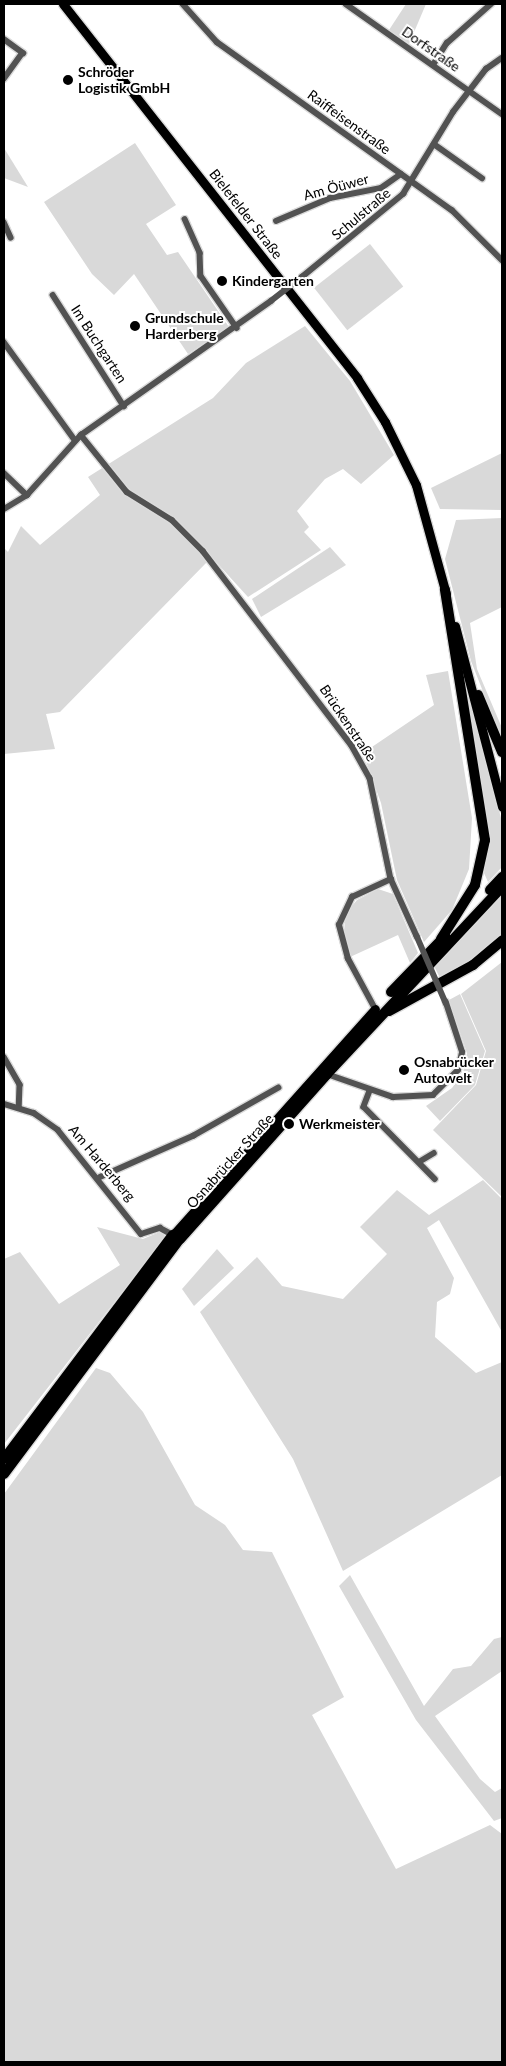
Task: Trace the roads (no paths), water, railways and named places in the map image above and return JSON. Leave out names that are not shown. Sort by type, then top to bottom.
[{"type":"highway","points":[[441,939],[475,885],[485,840],[445,589]]},
{"type":"highway","points":[[478,695],[502,752]]},
{"type":"highway","name":"Osnabrücker Straße","points":[[375,1010],[502,877]]},
{"type":"highway","name":"Osnabrücker Straße","points":[[327,1074],[364,1032],[502,887]]},
{"type":"highway","points":[[364,1032],[388,1011],[473,965],[502,941]]},
{"type":"highway","name":"Osnabrücker Straße","points":[[4,1459],[177,1237]]},
{"type":"highway","name":"Osnabrücker Straße","points":[[4,1474],[177,1237]]},
{"type":"main road","name":"Bielefelder Straße","points":[[64,4],[357,378],[412,477],[478,695],[502,791]]},
{"type":"main road","name":"Bielefelder Straße","points":[[445,589],[502,807]]},
{"type":"main road","name":"Osnabrücker Straße","points":[[177,1237],[375,1010]]},
{"type":"main road","name":"Osnabrücker Straße","points":[[177,1237],[327,1074]]},
{"type":"street","name":"Raiffeisenstraße","points":[[183,4],[217,42],[452,210],[502,260]]},
{"type":"street","name":"Dorfstraße","points":[[346,4],[502,114]]},
{"type":"street","points":[[433,65],[447,43],[491,4]]},
{"type":"street","points":[[4,40],[23,53],[4,78]]},
{"type":"street","name":"Schulstraße","points":[[4,509],[27,495],[75,440],[237,328],[382,214],[412,182],[469,90],[486,69],[502,58]]},
{"type":"street","points":[[434,144],[482,178]]},
{"type":"street","name":"Am Öüwer","points":[[276,221],[330,198],[381,188],[401,174]]},
{"type":"street","points":[[185,219],[200,252],[201,276],[237,328]]},
{"type":"street","points":[[4,222],[11,238]]},
{"type":"street","name":"Im Buchgarten","points":[[53,295],[124,406]]},
{"type":"street","points":[[4,342],[75,440]]},
{"type":"street","name":"Brückenstraße","points":[[82,435],[127,492],[172,520],[203,551],[352,746],[370,778],[392,879],[446,1003],[462,1052],[449,1084],[433,1095],[415,1099],[370,1091],[327,1074]]},
{"type":"street","points":[[4,473],[27,495]]},
{"type":"street","points":[[375,1010],[348,959],[339,925],[352,898],[392,879]]},
{"type":"street","points":[[4,1057],[20,1085],[19,1108]]},
{"type":"street","points":[[100,1177],[200,1132],[278,1088]]},
{"type":"street","points":[[370,1091],[364,1107],[414,1162],[419,1162],[434,1153]]},
{"type":"street","name":"Am Harderberg","points":[[4,1104],[45,1119],[100,1177],[141,1234],[160,1228],[177,1237]]},
{"type":"street","points":[[419,1162],[435,1179]]},
{"type":"place","name":"Schröder Logistik GmbH","points":[[68,80]]},
{"type":"place","name":"Kindergarten","points":[[222,281]]},
{"type":"place","name":"Grundschule Harderberg","points":[[135,326]]},
{"type":"place","name":"Osnabrücker Autowelt","points":[[404,1070]]},
{"type":"place","name":"Werkmeister","points":[[289,1124]]}]
